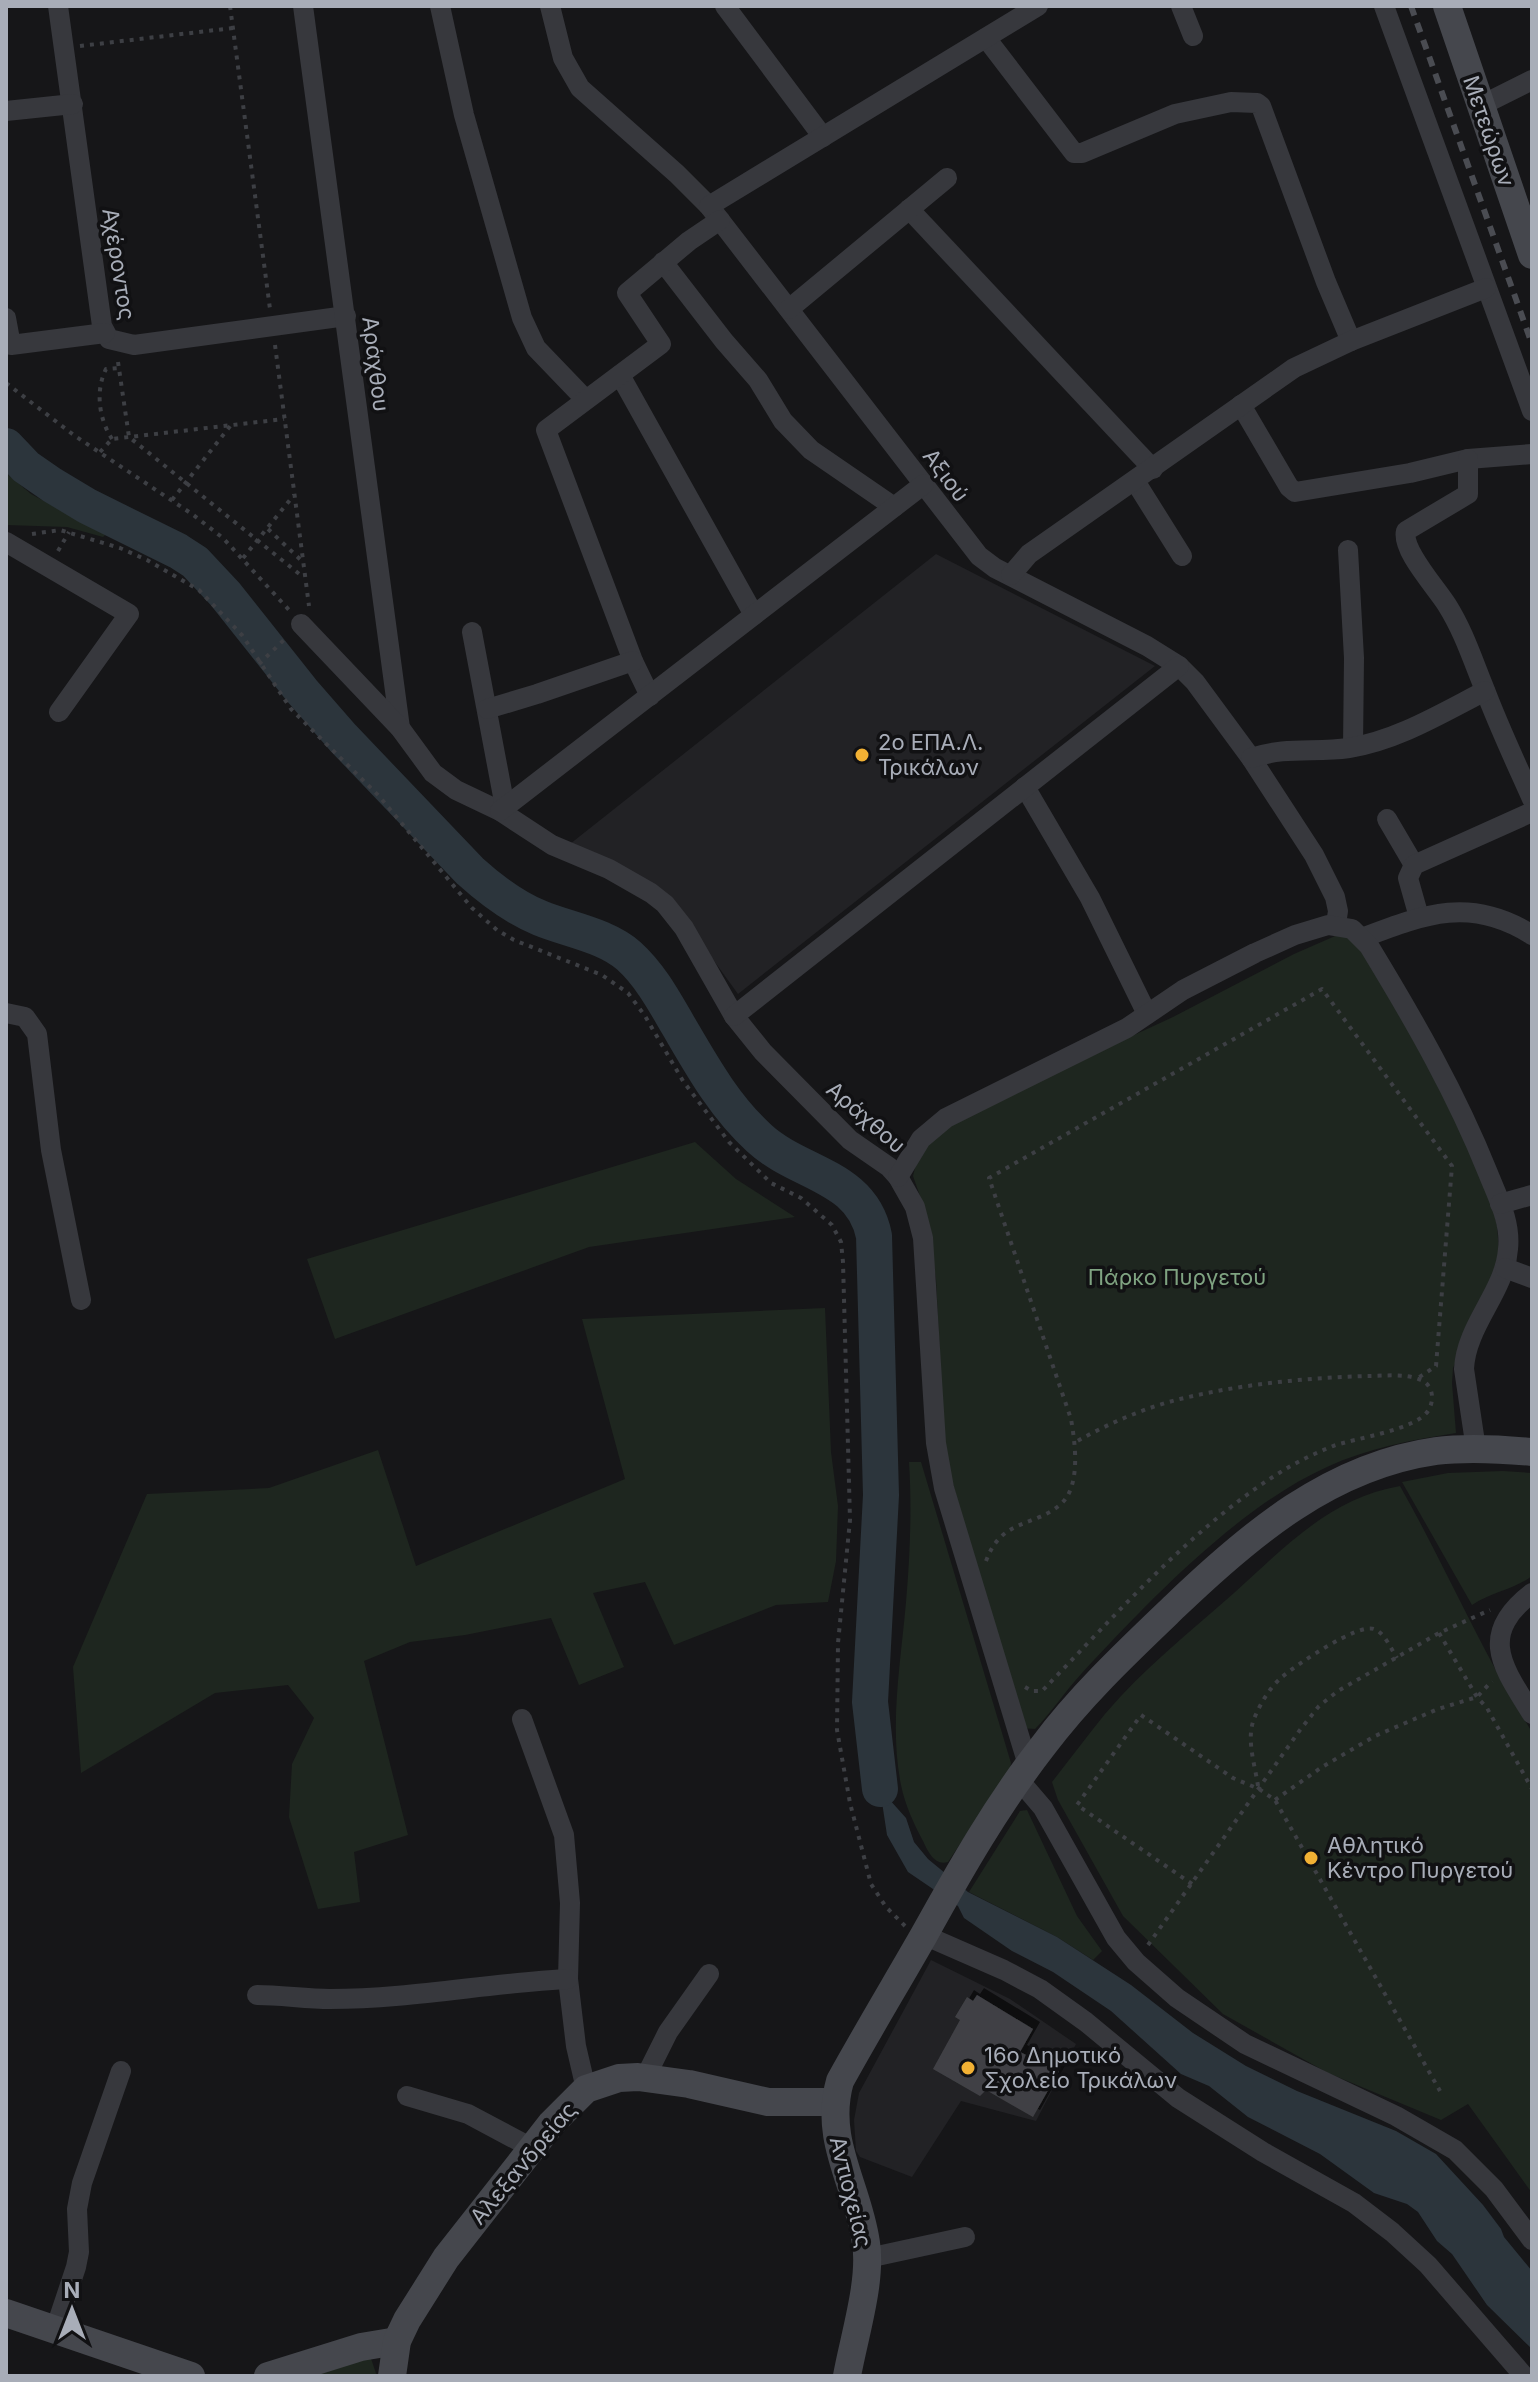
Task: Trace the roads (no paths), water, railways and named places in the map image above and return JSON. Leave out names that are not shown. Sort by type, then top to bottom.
[{"type":"street","name":"Αχέροντος","points":[[58,6],[110,338],[143,344],[346,316]]},
{"type":"street","name":"Αράχθου","points":[[303,6],[400,728]]},
{"type":"street","points":[[440,6],[464,115],[522,318],[536,348],[585,399]]},
{"type":"street","name":"Αξιού","points":[[550,6],[563,58],[580,88],[677,174],[714,213],[979,556],[1179,666],[1203,690],[1251,758],[1324,873],[1338,904],[1336,924]]},
{"type":"street","points":[[725,6],[823,137]]},
{"type":"street","points":[[650,696],[633,661],[546,430],[661,344],[627,293],[714,213],[823,137],[1038,6]]},
{"type":"street","points":[[1181,6],[1193,36]]},
{"type":"street","points":[[1384,6],[1532,411]]},
{"type":"street","name":"Μετεώρων","points":[[1447,6],[1532,255]]},
{"type":"street","points":[[986,38],[1074,153],[1082,153],[1175,114],[1231,102],[1257,103],[1261,106],[1351,341]]},
{"type":"street","points":[[1480,106],[1532,80]]},
{"type":"street","points":[[6,111],[73,104]]},
{"type":"street","points":[[789,309],[947,178]]},
{"type":"street","points":[[909,209],[1153,469]]},
{"type":"street","points":[[663,262],[758,380],[783,421],[811,450],[894,507]]},
{"type":"street","points":[[1011,575],[1029,554],[1294,368],[1351,341],[1486,288]]},
{"type":"street","points":[[6,318],[11,345],[110,338]]},
{"type":"street","points":[[620,375],[754,615]]},
{"type":"street","points":[[1241,405],[1289,487],[1295,492],[1410,473],[1468,459],[1532,454]]},
{"type":"street","points":[[1468,459],[1468,494],[1406,531],[1404,539],[1466,637],[1485,691],[1532,799]]},
{"type":"street","points":[[1135,481],[1182,556]]},
{"type":"street","points":[[472,632],[502,809],[924,484]]},
{"type":"street","points":[[6,542],[129,614],[59,712]]},
{"type":"street","points":[[1348,550],[1354,658],[1353,747]]},
{"type":"street","name":"Αράχθου","points":[[301,624],[400,728],[433,773],[456,790],[502,809],[552,845],[618,874],[665,904],[684,928],[734,1016],[763,1052],[850,1140],[889,1167],[898,1177],[915,1207],[923,1238],[936,1443],[944,1488],[1024,1772]]},
{"type":"street","points":[[487,709],[633,661]]},
{"type":"street","points":[[734,1016],[1179,666]]},
{"type":"street","points":[[1251,758],[1274,751],[1353,747],[1413,727],[1485,691]]},
{"type":"street","points":[[1025,787],[1090,898],[1147,1014]]},
{"type":"street","points":[[1419,917],[1408,878],[1414,865],[1532,812]]},
{"type":"street","points":[[1387,819],[1414,865]]},
{"type":"street","points":[[1362,938],[1419,917],[1454,911],[1478,913],[1508,922],[1532,935]]},
{"type":"street","points":[[898,1177],[921,1139],[937,1124],[980,1099],[1127,1028],[1183,990],[1255,953],[1312,929],[1336,924],[1352,929],[1362,938],[1438,1064],[1471,1132],[1500,1204],[1508,1238],[1505,1268],[1465,1358],[1476,1449]]},
{"type":"street","points":[[6,1013],[25,1017],[37,1034],[51,1150],[81,1300]]},
{"type":"street","points":[[1500,1204],[1532,1195]]},
{"type":"street","points":[[1505,1268],[1532,1278]]},
{"type":"street","points":[[834,2102],[840,2081],[967,1859],[1024,1772],[1088,1693],[1221,1562],[1272,1521],[1321,1490],[1366,1471],[1436,1451],[1476,1449],[1532,1452]]},
{"type":"street","points":[[1532,1593],[1505,1619],[1501,1640],[1502,1664],[1532,1714]]},
{"type":"street","points":[[522,1719],[564,1835],[570,1903],[568,1979],[576,2046],[586,2089]]},
{"type":"street","points":[[1024,1772],[1116,1938],[1136,1962],[1177,1998],[1245,2044],[1438,2138],[1455,2150],[1494,2189],[1532,2240]]},
{"type":"street","points":[[928,1928],[1040,1989],[1086,2022],[1178,2098],[1263,2152],[1354,2203],[1428,2265],[1524,2376]]},
{"type":"street","points":[[645,2078],[668,2032],[709,1974]]},
{"type":"street","points":[[257,1995],[329,1999],[433,1993],[522,1981],[568,1979]]},
{"type":"street","points":[[55,2330],[79,2252],[77,2209],[82,2183],[121,2071]]},
{"type":"street","name":"Αλεξανδρείας","points":[[392,2376],[397,2341],[446,2258],[551,2124],[586,2089],[619,2078],[645,2078],[689,2084],[768,2102],[834,2102]]},
{"type":"street","points":[[407,2096],[468,2114],[532,2148]]},
{"type":"street","name":"Αντιοχείας","points":[[834,2102],[834,2124],[843,2166],[864,2230],[868,2258],[848,2376]]},
{"type":"street","points":[[868,2258],[965,2237]]},
{"type":"street","points":[[6,2313],[191,2376]]},
{"type":"street","points":[[268,2376],[361,2347],[397,2341]]},
{"type":"waterway","points":[[6,446],[26,467],[52,485],[195,562],[343,738],[470,871],[521,909],[598,938],[629,956],[644,971],[714,1085],[746,1126],[775,1150],[827,1178],[857,1200],[874,1236],[881,1495],[870,1702],[880,1789]]},
{"type":"railway","points":[[1411,6],[1532,344]]},
{"type":"place","name":"2ο ΕΠΑ.Λ. Τρικάλων","points":[[862,755]]},
{"type":"place","name":"Αθλητικό Κέντρο Πυργετού","points":[[1311,1858]]},
{"type":"place","name":"16ο Δημοτικό Σχολείο Τρικάλων","points":[[968,2068]]},
{"type":"park label","name":"Πάρκο Πυργετού","points":[[1177,1277]]}]
